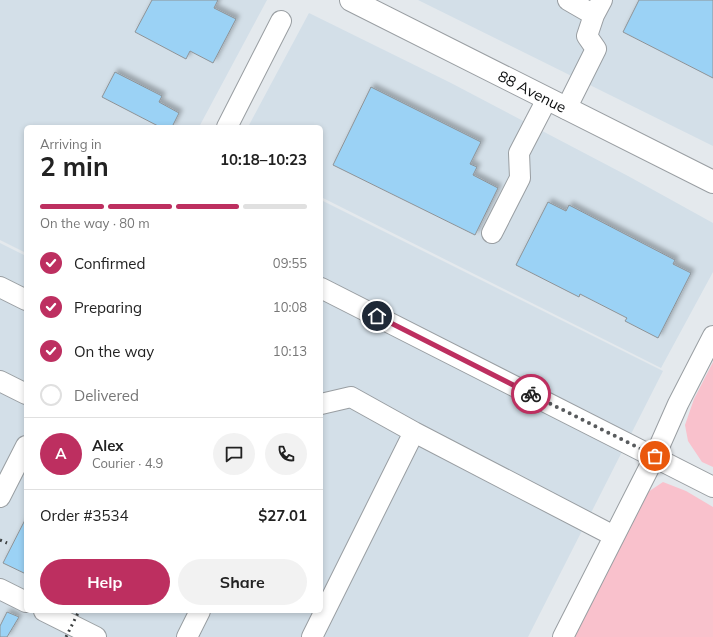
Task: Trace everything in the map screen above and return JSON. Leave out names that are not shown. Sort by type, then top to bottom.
[{"type":"main road","name":"88 Avenue","points":[[351,0],[713,182]]},
{"type":"street","points":[[492,232],[520,178],[519,153],[596,49],[587,36],[598,7],[568,0]]},
{"type":"street","points":[[228,125],[280,21]]},
{"type":"street","points":[[0,287],[24,299]]},
{"type":"street","points":[[323,289],[655,456],[713,487]]},
{"type":"street","points":[[563,637],[655,456],[678,404],[713,336]]},
{"type":"street","points":[[0,381],[24,393]]},
{"type":"street","points":[[323,404],[351,397],[414,432],[614,536]]},
{"type":"street","points":[[312,637],[414,432]]},
{"type":"street","points":[[1,491],[24,450]]},
{"type":"street","points":[[0,589],[24,601]]},
{"type":"street","points":[[48,613],[96,637]]},
{"type":"street","points":[[187,637],[199,613]]},
{"type":"shaded area","points":[[0,0],[267,0],[200,125],[24,125],[24,252],[0,240]]},
{"type":"shaded area","points":[[418,0],[713,0],[713,146]]},
{"type":"shaded area","points":[[309,13],[451,83],[628,176],[713,223],[713,272],[661,368],[323,198],[323,125],[249,125]]},
{"type":"shaded area","points":[[323,201],[663,371],[528,637],[0,637],[0,243],[24,255],[24,613],[323,613]]},
{"type":"shaded area","points":[[713,362],[713,467],[702,462],[688,441],[685,425],[694,399]]},
{"type":"shaded area","points":[[663,482],[686,491],[713,507],[713,637],[572,637],[645,494]]},
{"type":"building","points":[[152,0],[218,0],[214,8],[236,19],[213,63],[190,51],[186,59],[135,32]]},
{"type":"building","points":[[639,0],[713,0],[713,78],[623,32]]},
{"type":"building","points":[[115,72],[162,96],[159,102],[179,113],[173,125],[156,125],[102,97]]},
{"type":"building","points":[[371,87],[481,142],[470,164],[477,167],[473,175],[498,188],[475,235],[333,165]]},
{"type":"building","points":[[548,202],[566,211],[569,205],[675,260],[673,264],[691,273],[658,338],[625,321],[627,318],[580,294],[579,297],[516,265]]},
{"type":"building","points":[[24,522],[24,573],[3,563]]},
{"type":"building","points":[[7,612],[19,617],[7,637],[0,637],[0,626]]},
{"type":"railway","points":[[0,540],[7,543]]},
{"type":"railway","points":[[66,637],[78,613]]},
{"type":"way so far","points":[[531,394],[655,456]]},
{"type":"route","points":[[377,316],[531,394]]}]
